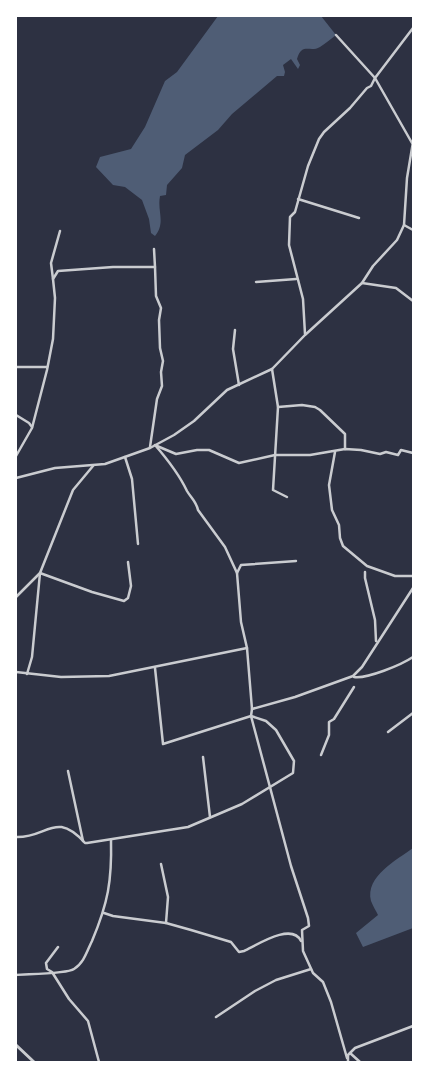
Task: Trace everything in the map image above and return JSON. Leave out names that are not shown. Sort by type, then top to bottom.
[{"type":"street","points":[[305,335],[303,299],[296,278],[289,245],[290,217],[294,212],[319,139],[324,132],[350,108],[367,88],[371,86],[375,78],[413,28]]},
{"type":"street","points":[[16,478],[55,468],[93,466],[150,448],[174,435],[194,421],[227,390],[272,369],[305,335],[362,283],[373,266],[397,240],[404,225],[407,178],[413,143],[375,78],[336,35]]},
{"type":"street","points":[[298,199],[359,218]]},
{"type":"street","points":[[404,225],[413,230]]},
{"type":"street","points":[[16,456],[32,428],[47,367],[52,339],[55,305],[50,263],[60,231]]},
{"type":"street","points":[[150,448],[157,399],[162,386],[161,372],[163,361],[160,348],[159,320],[161,308],[156,296],[154,249]]},
{"type":"street","points":[[53,280],[58,270],[113,267],[155,267]]},
{"type":"street","points":[[256,282],[296,278]]},
{"type":"street","points":[[362,283],[396,288],[413,301]]},
{"type":"street","points":[[235,330],[234,350],[239,385]]},
{"type":"street","points":[[16,367],[47,367]]},
{"type":"street","points":[[272,369],[278,407],[273,490],[287,497]]},
{"type":"street","points":[[278,407],[302,405],[320,410],[345,434],[345,449]]},
{"type":"street","points":[[16,415],[29,423],[32,428]]},
{"type":"street","points":[[155,445],[176,454],[197,450],[209,450],[238,463],[275,455],[310,455],[335,452],[345,449],[361,450],[380,454],[386,452],[398,455],[401,450],[413,452]]},
{"type":"street","points":[[155,445],[173,466],[188,493],[197,502],[198,510],[225,548],[237,573],[241,622],[247,648],[252,709],[251,716],[291,866],[308,918],[309,926],[302,930],[302,942]]},
{"type":"street","points":[[335,452],[329,485],[332,510],[339,525],[340,538],[343,546],[358,560],[372,568],[395,576],[413,576]]},
{"type":"street","points":[[125,457],[132,479],[138,544]]},
{"type":"street","points":[[27,674],[32,657],[40,573],[73,490],[93,466]]},
{"type":"street","points":[[237,573],[241,565],[296,561]]},
{"type":"street","points":[[40,573],[92,592],[124,601],[128,598],[131,586],[128,562]]},
{"type":"street","points":[[365,572],[365,578],[375,620],[376,642]]},
{"type":"street","points":[[16,597],[40,573]]},
{"type":"street","points":[[353,676],[362,667],[376,642],[413,588]]},
{"type":"street","points":[[16,672],[84,677],[109,676],[155,668],[247,648]]},
{"type":"street","points":[[252,709],[353,676],[362,677],[401,664],[413,657]]},
{"type":"street","points":[[16,837],[28,836],[59,826],[66,828],[88,843],[181,828],[210,817],[256,796],[270,786],[290,777],[295,768],[294,761],[276,730],[266,721],[251,716],[164,744],[162,742],[155,668]]},
{"type":"street","points":[[321,755],[329,735],[329,722],[334,719],[354,687]]},
{"type":"street","points":[[388,732],[413,713]]},
{"type":"street","points":[[203,757],[210,817]]},
{"type":"street","points":[[68,771],[84,841]]},
{"type":"street","points":[[16,975],[69,971],[81,962],[104,913],[109,888],[111,840]]},
{"type":"street","points":[[161,864],[168,897],[166,923]]},
{"type":"street","points":[[104,913],[113,916],[166,923],[231,942],[239,952],[244,952],[274,937],[286,933],[293,933],[299,936],[312,973],[323,982],[347,1060]]},
{"type":"street","points":[[58,947],[46,963],[47,969],[52,972],[68,999],[88,1021],[100,1062]]},
{"type":"street","points":[[216,1017],[255,991],[276,980],[311,969]]},
{"type":"street","points":[[347,1060],[350,1053],[362,1045],[413,1026]]},
{"type":"street","points":[[16,1044],[34,1062]]},
{"type":"street","points":[[350,1053],[360,1062]]},
{"type":"water","points":[[218,16],[321,16],[336,35],[316,49],[304,49],[301,51],[297,59],[300,65],[298,69],[291,59],[283,65],[285,72],[284,76],[277,76],[232,114],[218,130],[185,155],[182,168],[167,185],[166,195],[160,196],[159,202],[161,221],[155,236],[151,233],[149,219],[142,200],[125,187],[113,185],[96,167],[100,157],[131,149],[145,127],[165,81],[177,72]]},
{"type":"water","points":[[413,848],[413,928],[363,947],[356,933],[378,915],[371,901],[370,892],[377,876],[391,863]]}]
